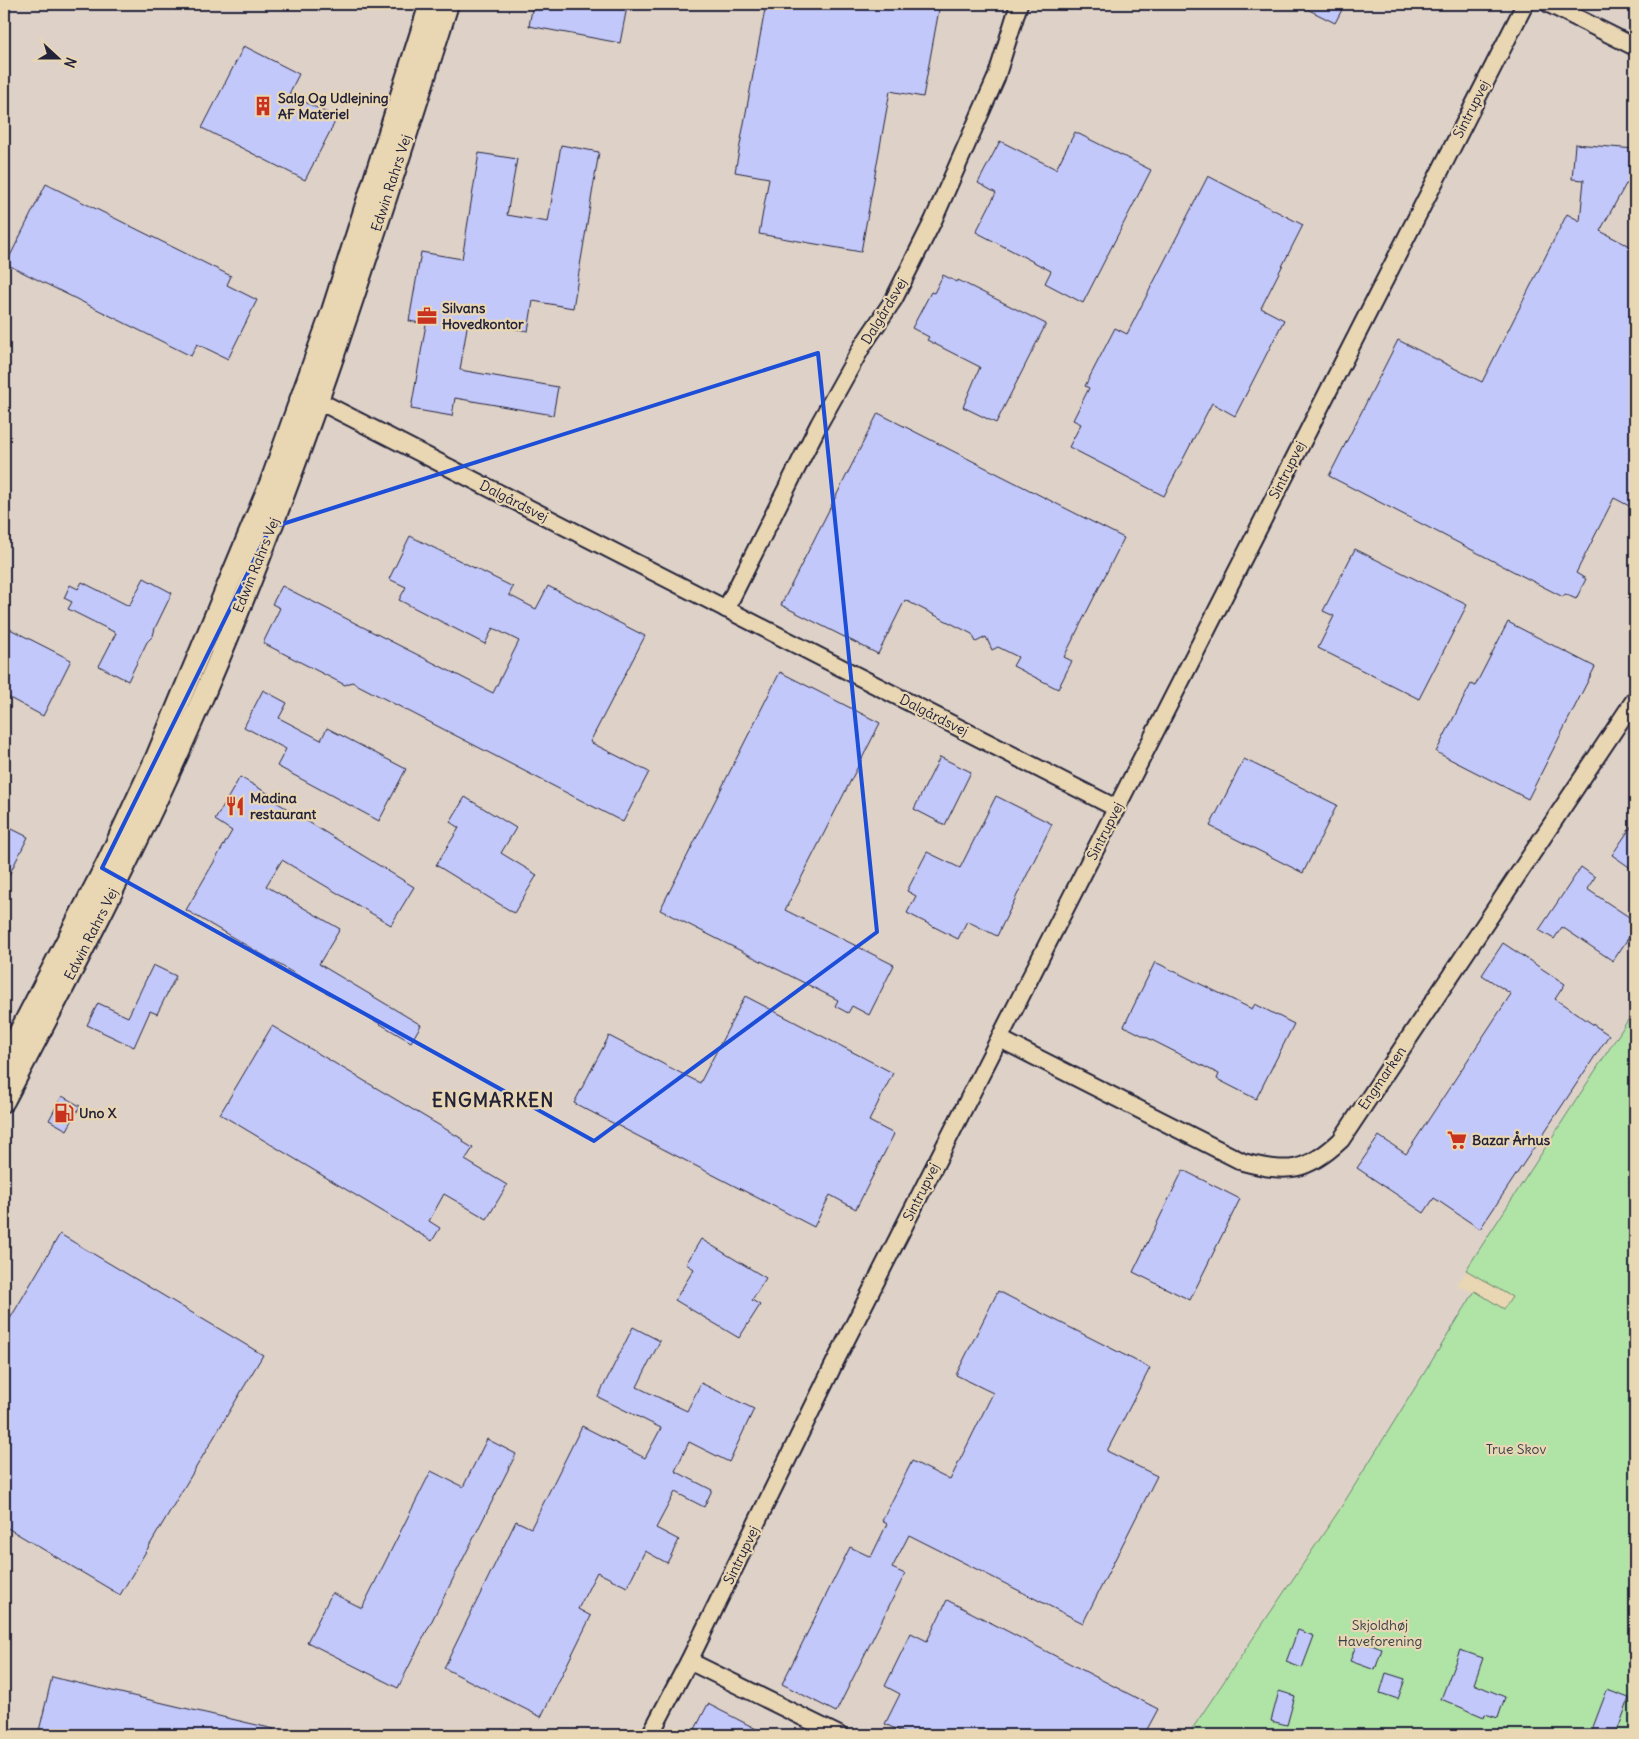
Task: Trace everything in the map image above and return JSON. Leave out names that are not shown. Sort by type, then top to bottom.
[{"type":"street","name":"Edwin Rahrs Vej","points":[[4,1101],[124,871],[187,735],[284,497],[332,311],[430,4]]},
{"type":"street","name":"Edwin Rahrs Vej","points":[[4,1062],[106,863],[155,760],[272,481],[351,309],[448,4]]},
{"type":"street","name":"Dalgårdsvej","points":[[726,609],[819,424],[863,345],[894,299],[934,222],[996,78],[1019,4]]},
{"type":"street","name":"Sintrupvej","points":[[650,1735],[689,1661],[834,1364],[1525,4]]},
{"type":"street","points":[[1549,4],[1635,47]]},
{"type":"street","name":"Dalgårdsvej","points":[[311,397],[1116,808]]},
{"type":"street","name":"Engmarken","points":[[1000,1039],[1243,1162],[1272,1170],[1294,1169],[1322,1158],[1341,1140],[1635,699]]},
{"type":"street","points":[[689,1661],[839,1735]]},
{"type":"highlighted area","points":[[818,353],[877,932],[594,1141],[102,868],[270,528]]},
{"type":"shaded area","points":[[4,4],[1635,4],[1635,1035],[1457,1285],[1481,1296],[1188,1735],[4,1735]]},
{"type":"green space","points":[[4,4],[12,4],[4,34]]},
{"type":"green space","points":[[1630,1017],[1635,1020],[1635,1735],[1188,1735],[1340,1509],[1475,1291],[1504,1309],[1512,1297],[1466,1270]]},
{"type":"building","points":[[533,4],[611,4],[627,7],[620,43],[529,26]]},
{"type":"building","points":[[766,4],[940,4],[923,97],[890,91],[861,252],[759,234],[769,178],[735,172]]},
{"type":"building","points":[[1297,4],[1345,4],[1335,23]]},
{"type":"building","name":"Salg Og Udlejning AF Materiel","points":[[244,46],[299,74],[289,94],[337,118],[305,180],[202,128]]},
{"type":"building","points":[[1075,132],[1151,170],[1083,303],[1045,283],[1051,271],[976,232],[996,193],[978,183],[1000,141],[1056,169]]},
{"type":"building","points":[[1575,144],[1635,149],[1635,185],[1626,184],[1600,231],[1635,249],[1635,509],[1614,498],[1576,573],[1586,579],[1576,599],[1565,594],[1563,597],[1329,476],[1398,340],[1482,382],[1567,214],[1580,221],[1584,180],[1572,179]]},
{"type":"building","points":[[561,145],[599,152],[573,308],[533,301],[528,331],[468,321],[460,370],[558,387],[553,415],[455,398],[452,416],[411,409],[426,324],[409,321],[421,252],[462,259],[479,153],[517,159],[507,215],[548,222]]},
{"type":"building","points":[[1208,176],[1303,225],[1261,308],[1284,320],[1235,416],[1212,403],[1164,496],[1069,447],[1081,424],[1073,420],[1089,388],[1085,386],[1115,328],[1127,334]]},
{"type":"building","points":[[46,184],[231,276],[227,285],[257,300],[228,359],[197,344],[191,356],[6,264]]},
{"type":"building","points":[[943,275],[957,282],[958,280],[1046,324],[996,423],[963,407],[980,367],[927,340],[929,337],[912,328],[931,292],[934,293]]},
{"type":"building","points":[[878,413],[1124,538],[1064,657],[1072,661],[1058,689],[1013,666],[1018,657],[998,647],[992,650],[986,637],[976,642],[972,634],[905,600],[878,654],[781,605]]},
{"type":"building","points":[[410,536],[513,587],[509,595],[536,609],[548,586],[645,636],[590,742],[649,772],[623,822],[352,682],[345,685],[263,643],[280,608],[272,604],[282,586],[493,693],[519,641],[493,628],[485,644],[399,600],[406,587],[389,579]]},
{"type":"building","points":[[1355,549],[1467,605],[1419,699],[1318,648],[1334,616],[1323,611]]},
{"type":"building","points":[[144,578],[172,593],[153,636],[147,642],[128,681],[99,666],[116,633],[68,609],[72,602],[64,598],[70,585],[78,589],[82,582],[129,606]]},
{"type":"building","points":[[1508,622],[1595,667],[1528,799],[1436,752],[1471,684],[1475,686]]},
{"type":"building","points":[[4,626],[71,660],[43,716],[4,695]]},
{"type":"building","points":[[780,672],[880,723],[785,910],[894,965],[869,1015],[852,1006],[848,1013],[835,1006],[838,1000],[660,910]]},
{"type":"building","points":[[263,690],[287,703],[279,718],[321,740],[327,728],[406,769],[379,821],[277,766],[286,749],[244,727]]},
{"type":"building","points":[[940,757],[971,772],[945,825],[914,809]]},
{"type":"building","points":[[1244,759],[1337,805],[1303,873],[1210,826]]},
{"type":"building","points":[[240,777],[269,794],[268,797],[414,887],[391,925],[282,860],[266,886],[340,929],[319,964],[421,1025],[411,1042],[186,910],[232,831],[215,820]]},
{"type":"building","points":[[996,796],[1052,824],[997,936],[967,921],[958,939],[907,913],[916,896],[907,891],[927,852],[960,868]]},
{"type":"building","points":[[465,797],[516,828],[501,853],[537,875],[514,913],[436,865],[459,828],[450,822]]},
{"type":"building","points":[[1635,821],[1635,871],[1612,855]]},
{"type":"building","points":[[4,825],[28,837],[4,885]]},
{"type":"building","points":[[1581,867],[1595,877],[1587,889],[1635,921],[1635,928],[1613,961],[1562,927],[1554,939],[1539,930]]},
{"type":"building","points":[[1503,943],[1565,984],[1555,999],[1609,1035],[1480,1229],[1434,1198],[1424,1213],[1357,1168],[1379,1136],[1406,1154],[1511,994],[1482,975]]},
{"type":"building","points":[[1155,962],[1252,1009],[1255,1004],[1294,1024],[1256,1099],[1217,1079],[1219,1074],[1124,1026]]},
{"type":"building","points":[[153,965],[176,976],[157,1014],[150,1011],[134,1047],[87,1025],[98,1003],[128,1017]]},
{"type":"building","points":[[745,996],[893,1073],[869,1121],[894,1134],[856,1209],[830,1195],[814,1227],[574,1103],[609,1036],[700,1083]]},
{"type":"building","points":[[272,1026],[464,1140],[463,1142],[473,1148],[465,1160],[507,1185],[487,1219],[444,1194],[429,1221],[440,1228],[432,1241],[220,1114]]},
{"type":"building","name":"Uno X","points":[[62,1096],[80,1106],[67,1130],[49,1120]]},
{"type":"building","points":[[1183,1170],[1240,1199],[1190,1300],[1133,1272]]},
{"type":"building","points":[[60,1234],[263,1355],[120,1595],[4,1526],[4,1329]]},
{"type":"building","points":[[701,1239],[766,1278],[752,1300],[760,1305],[739,1338],[675,1300],[694,1269],[686,1264]]},
{"type":"building","points":[[998,1291],[1150,1368],[1107,1451],[1157,1476],[1083,1623],[909,1535],[892,1568],[905,1574],[836,1712],[782,1684],[850,1547],[871,1557],[887,1524],[882,1521],[912,1461],[950,1480],[993,1393],[956,1375]]},
{"type":"building","points":[[633,1327],[660,1341],[637,1387],[687,1411],[701,1383],[754,1409],[729,1462],[689,1442],[675,1471],[712,1490],[704,1507],[675,1492],[656,1528],[679,1540],[667,1563],[645,1551],[627,1587],[597,1572],[578,1609],[591,1616],[541,1717],[444,1668],[516,1521],[531,1528],[582,1426],[645,1458],[661,1428],[598,1397]]},
{"type":"building","points":[[487,1439],[516,1454],[398,1688],[307,1642],[332,1593],[362,1608],[431,1471],[463,1487]]},
{"type":"building","points":[[947,1600],[1158,1709],[1144,1735],[1050,1735],[1038,1729],[1034,1735],[908,1735],[885,1724],[900,1694],[885,1686],[911,1633],[927,1641]]},
{"type":"building","points":[[1298,1630],[1314,1636],[1302,1668],[1286,1662]]},
{"type":"building","points":[[1358,1640],[1382,1649],[1375,1670],[1350,1661]]},
{"type":"building","points":[[1460,1650],[1483,1658],[1474,1684],[1505,1697],[1498,1718],[1485,1714],[1484,1717],[1441,1699]]},
{"type":"building","points":[[1386,1673],[1405,1679],[1398,1699],[1380,1693]]},
{"type":"building","points":[[52,1677],[274,1729],[274,1735],[38,1735]]},
{"type":"building","points":[[1607,1690],[1629,1698],[1620,1724],[1615,1735],[1590,1735]]},
{"type":"building","points":[[1279,1691],[1295,1696],[1287,1725],[1271,1721]]},
{"type":"building","points":[[708,1704],[768,1735],[692,1735]]},
{"type":"place","name":"Salg Og Udlejning AF Materiel","points":[[263,106]]},
{"type":"place","name":"Silvans Hovedkontor","points":[[427,316]]},
{"type":"place","name":"Madina restaurant","points":[[235,806]]},
{"type":"place","name":"Uno X","points":[[64,1113]]},
{"type":"place","name":"Bazar Århus","points":[[1457,1140]]},
{"type":"district","name":"ENGMARKEN","points":[[493,1100]]},
{"type":"park label","name":"True Skov","points":[[1516,1449]]},
{"type":"park label","name":"Skjoldhøj Haveforening","points":[[1380,1634]]}]
